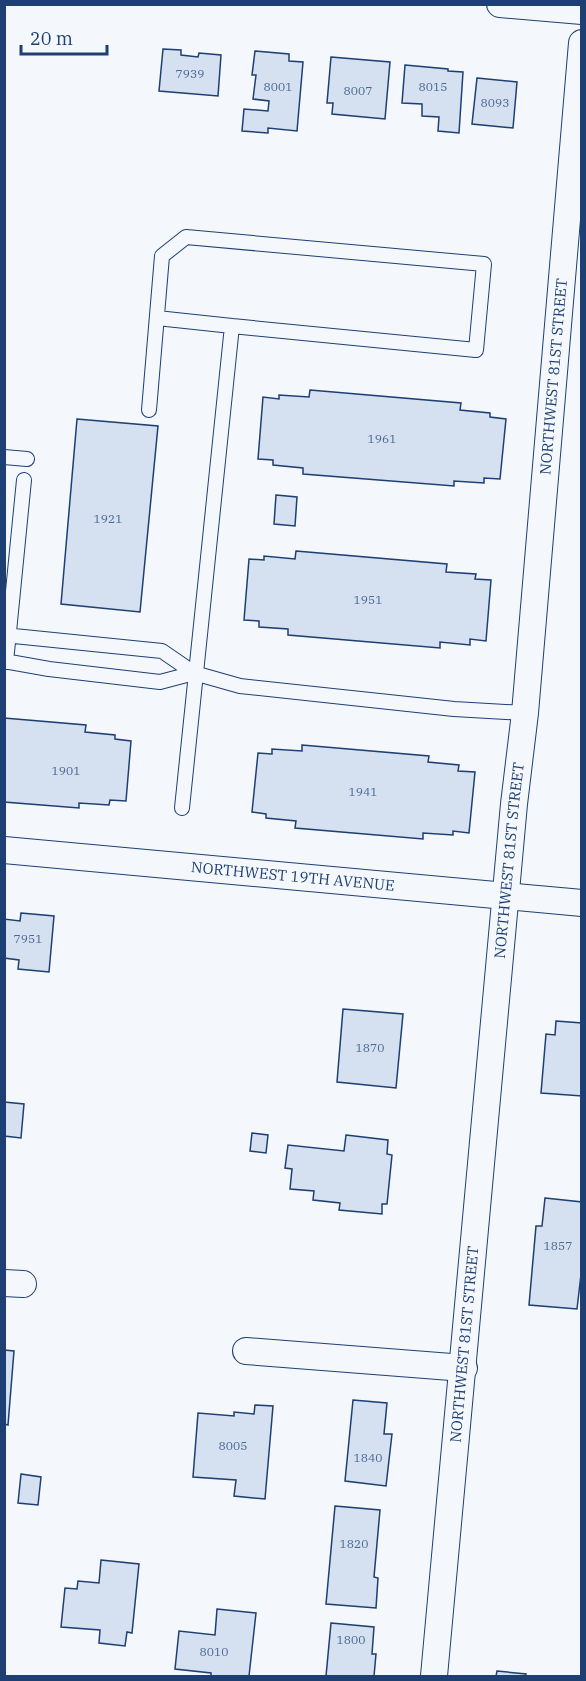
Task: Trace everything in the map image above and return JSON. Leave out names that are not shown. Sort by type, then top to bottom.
[{"type":"street","points":[[500,4],[582,11]]},
{"type":"street","name":"NORTHWEST 81ST STREET","points":[[434,1677],[525,713],[582,43]]},
{"type":"street","name":"NORTHWEST 19TH AVENUE","points":[[4,850],[582,903]]},
{"type":"street","points":[[246,1351],[464,1368]]},
{"type":"lane","points":[[149,410],[162,256],[186,237],[484,264],[476,350],[157,318]]},
{"type":"lane","points":[[182,808],[194,673],[232,326]]},
{"type":"lane","points":[[4,457],[27,459]]},
{"type":"lane","points":[[24,480],[5,661],[49,669],[160,682],[194,673]]},
{"type":"lane","points":[[7,635],[162,651],[194,673],[240,686],[454,709],[525,713]]},
{"type":"building","points":[[163,49],[181,50],[181,55],[198,57],[199,53],[221,55],[218,96],[159,91]]},
{"type":"building","points":[[255,51],[289,54],[289,61],[303,62],[297,131],[268,128],[268,133],[242,131],[244,109],[268,111],[269,101],[253,99],[256,75],[252,75]]},
{"type":"building","points":[[331,57],[390,62],[385,119],[332,114],[333,103],[327,103]]},
{"type":"building","points":[[405,65],[463,72],[459,133],[438,131],[439,117],[422,116],[422,104],[402,103]]},
{"type":"building","points":[[477,78],[517,82],[513,128],[472,124]]},
{"type":"building","points":[[310,390],[461,403],[460,410],[490,413],[490,417],[506,419],[500,479],[484,478],[484,483],[454,481],[454,486],[303,474],[303,468],[273,465],[273,460],[258,459],[263,397],[279,399],[279,395],[309,397]]},
{"type":"building","points":[[77,419],[158,426],[140,612],[61,604]]},
{"type":"building","points":[[276,495],[297,497],[295,526],[274,524]]},
{"type":"building","points":[[296,551],[447,564],[446,572],[476,574],[475,579],[491,580],[486,641],[470,639],[470,645],[440,642],[440,648],[288,635],[288,629],[259,627],[259,621],[244,620],[249,559],[264,560],[264,556],[295,559]]},
{"type":"building","points":[[4,718],[86,725],[85,732],[115,735],[115,739],[131,741],[126,801],[110,800],[109,805],[79,803],[79,808],[4,802]]},
{"type":"building","points":[[302,745],[429,756],[428,762],[459,765],[458,771],[475,772],[469,833],[453,831],[453,835],[423,833],[423,839],[295,828],[296,821],[266,818],[266,814],[252,812],[258,753],[272,754],[272,749],[302,751]]},
{"type":"building","points":[[21,913],[54,916],[49,972],[18,969],[19,960],[4,958],[4,919],[20,921]]},
{"type":"building","points":[[343,1009],[403,1014],[396,1088],[337,1082]]},
{"type":"building","points":[[556,1021],[582,1023],[582,1096],[541,1093],[546,1034],[555,1035]]},
{"type":"building","points":[[4,1102],[24,1104],[21,1138],[4,1136]]},
{"type":"building","points":[[252,1133],[268,1135],[266,1153],[250,1151]]},
{"type":"building","points":[[346,1135],[388,1140],[387,1154],[392,1155],[387,1204],[382,1204],[382,1214],[339,1210],[340,1203],[313,1200],[314,1191],[290,1189],[292,1169],[285,1168],[288,1145],[344,1151]]},
{"type":"building","points":[[545,1198],[582,1202],[582,1266],[577,1309],[529,1305],[536,1226],[542,1226]]},
{"type":"building","points":[[4,1350],[14,1351],[8,1425],[4,1424]]},
{"type":"building","points":[[353,1400],[387,1403],[384,1434],[392,1434],[386,1486],[345,1481]]},
{"type":"building","points":[[255,1405],[273,1406],[265,1499],[234,1496],[236,1480],[193,1477],[198,1413],[234,1416],[234,1412],[254,1414]]},
{"type":"building","points":[[21,1474],[41,1477],[38,1505],[18,1503]]},
{"type":"building","points":[[335,1506],[380,1510],[374,1577],[378,1578],[376,1608],[326,1604]]},
{"type":"building","points":[[101,1560],[139,1564],[132,1633],[127,1632],[125,1646],[99,1643],[100,1630],[61,1627],[65,1588],[77,1589],[78,1581],[99,1583]]},
{"type":"building","points":[[217,1609],[256,1613],[249,1676],[211,1676],[211,1673],[175,1669],[179,1631],[215,1635]]},
{"type":"building","points":[[331,1623],[374,1627],[372,1654],[376,1654],[374,1676],[326,1676]]},
{"type":"building","points":[[497,1671],[526,1674],[525,1676],[496,1676]]}]
